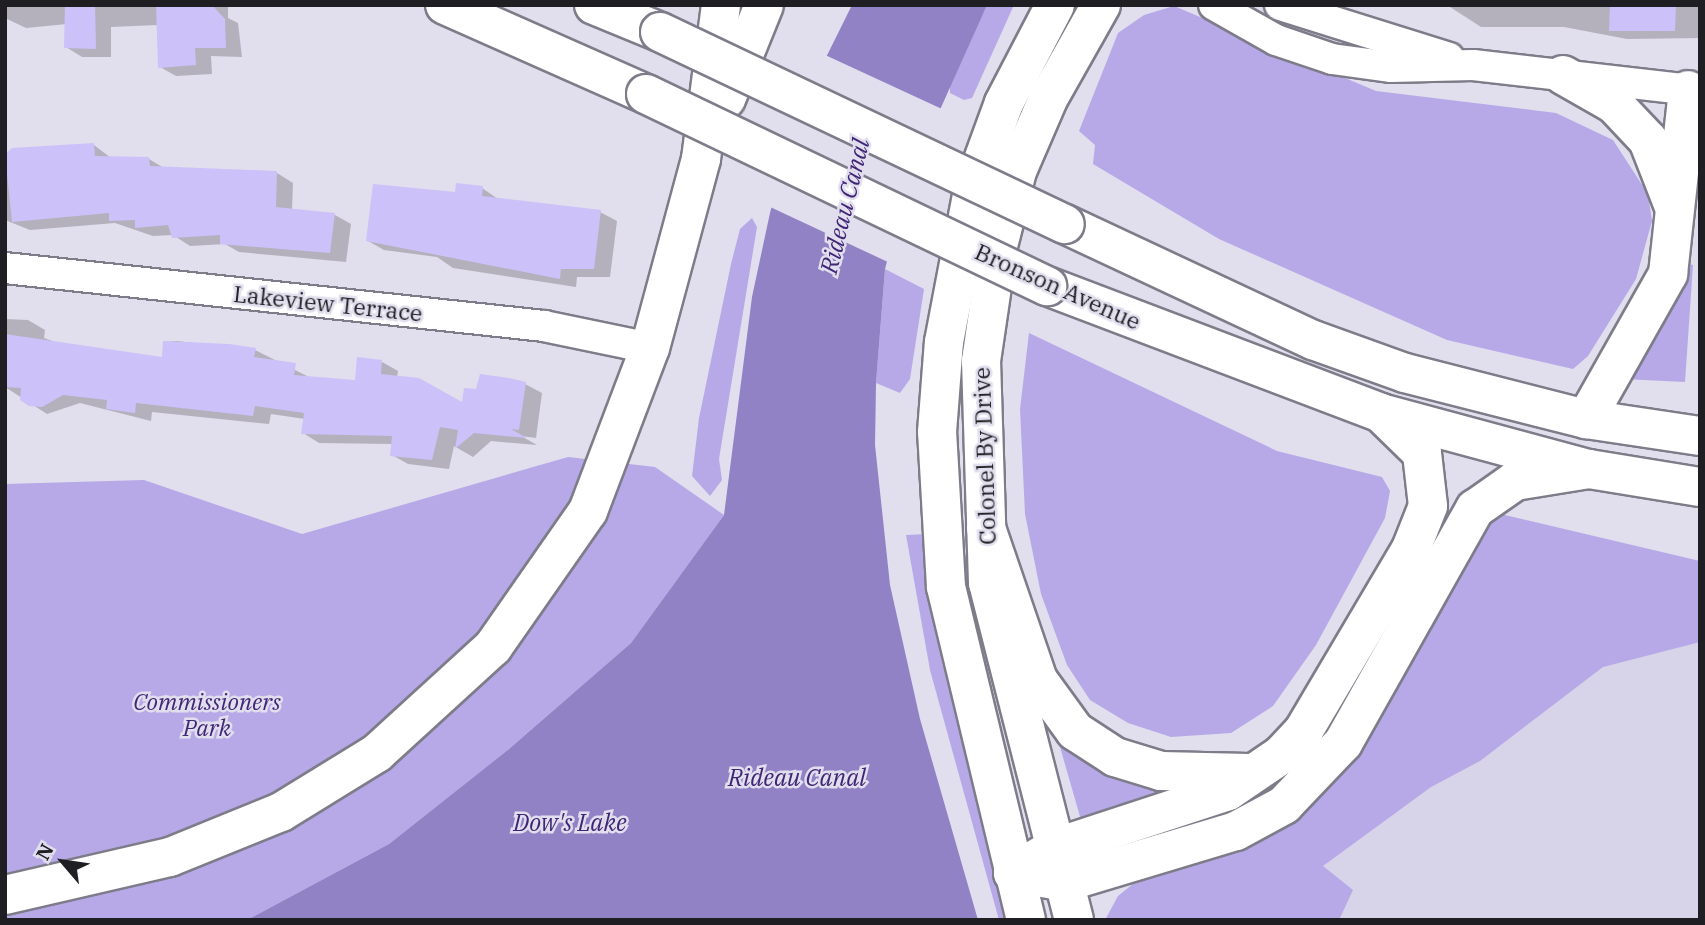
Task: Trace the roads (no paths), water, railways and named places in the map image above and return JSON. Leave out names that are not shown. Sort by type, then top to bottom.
[{"type":"main road","name":"Bronson Avenue","points":[[445,5],[646,94],[1047,285],[1381,412],[1589,469],[1700,487]]},
{"type":"main road","points":[[594,5],[660,32],[1065,224],[1344,352],[1586,419],[1700,436]]},
{"type":"main road","points":[[701,159],[721,5]]},
{"type":"main road","points":[[10,893],[170,857],[281,812],[377,752],[438,701],[494,647],[588,512],[650,348],[701,159],[764,5]]},
{"type":"main road","name":"Colonel By Drive","points":[[1026,920],[946,587],[937,432],[947,320],[974,185],[1004,103],[1055,5]]},
{"type":"main road","name":"Colonel By Drive","points":[[1074,920],[996,626],[986,528],[981,361],[998,246],[1031,133],[1101,5]]},
{"type":"main road","points":[[1563,75],[1614,104],[1648,140],[1669,183],[1677,226]]},
{"type":"main road","points":[[1586,419],[1668,274],[1677,226],[1694,91]]},
{"type":"main road","points":[[1060,865],[1203,802],[1258,773],[1317,713],[1423,526],[1430,484],[1422,453],[1381,412]]},
{"type":"main road","points":[[1013,873],[1236,831],[1309,785],[1358,719],[1475,509],[1515,481],[1589,469]]},
{"type":"main road","points":[[986,528],[1038,680],[1075,731],[1115,757],[1161,771],[1258,773]]},
{"type":"street","points":[[1214,5],[1266,35],[1332,59],[1391,67],[1473,65],[1694,91]]},
{"type":"street","points":[[1286,7],[1473,65]]},
{"type":"street","name":"Lakeview Terrace","points":[[5,268],[553,327],[650,348]]},
{"type":"water","name":"Rideau Canal","points":[[852,5],[987,5],[908,181],[885,269],[876,383],[875,445],[890,585],[920,719],[978,920],[247,920],[389,844],[509,749],[631,643],[724,515],[752,297],[770,213],[793,124]]},
{"type":"park label","name":"Commissioners Park","points":[[207,714]]},
{"type":"water label","name":"Dow's Lake","points":[[570,823]]}]
